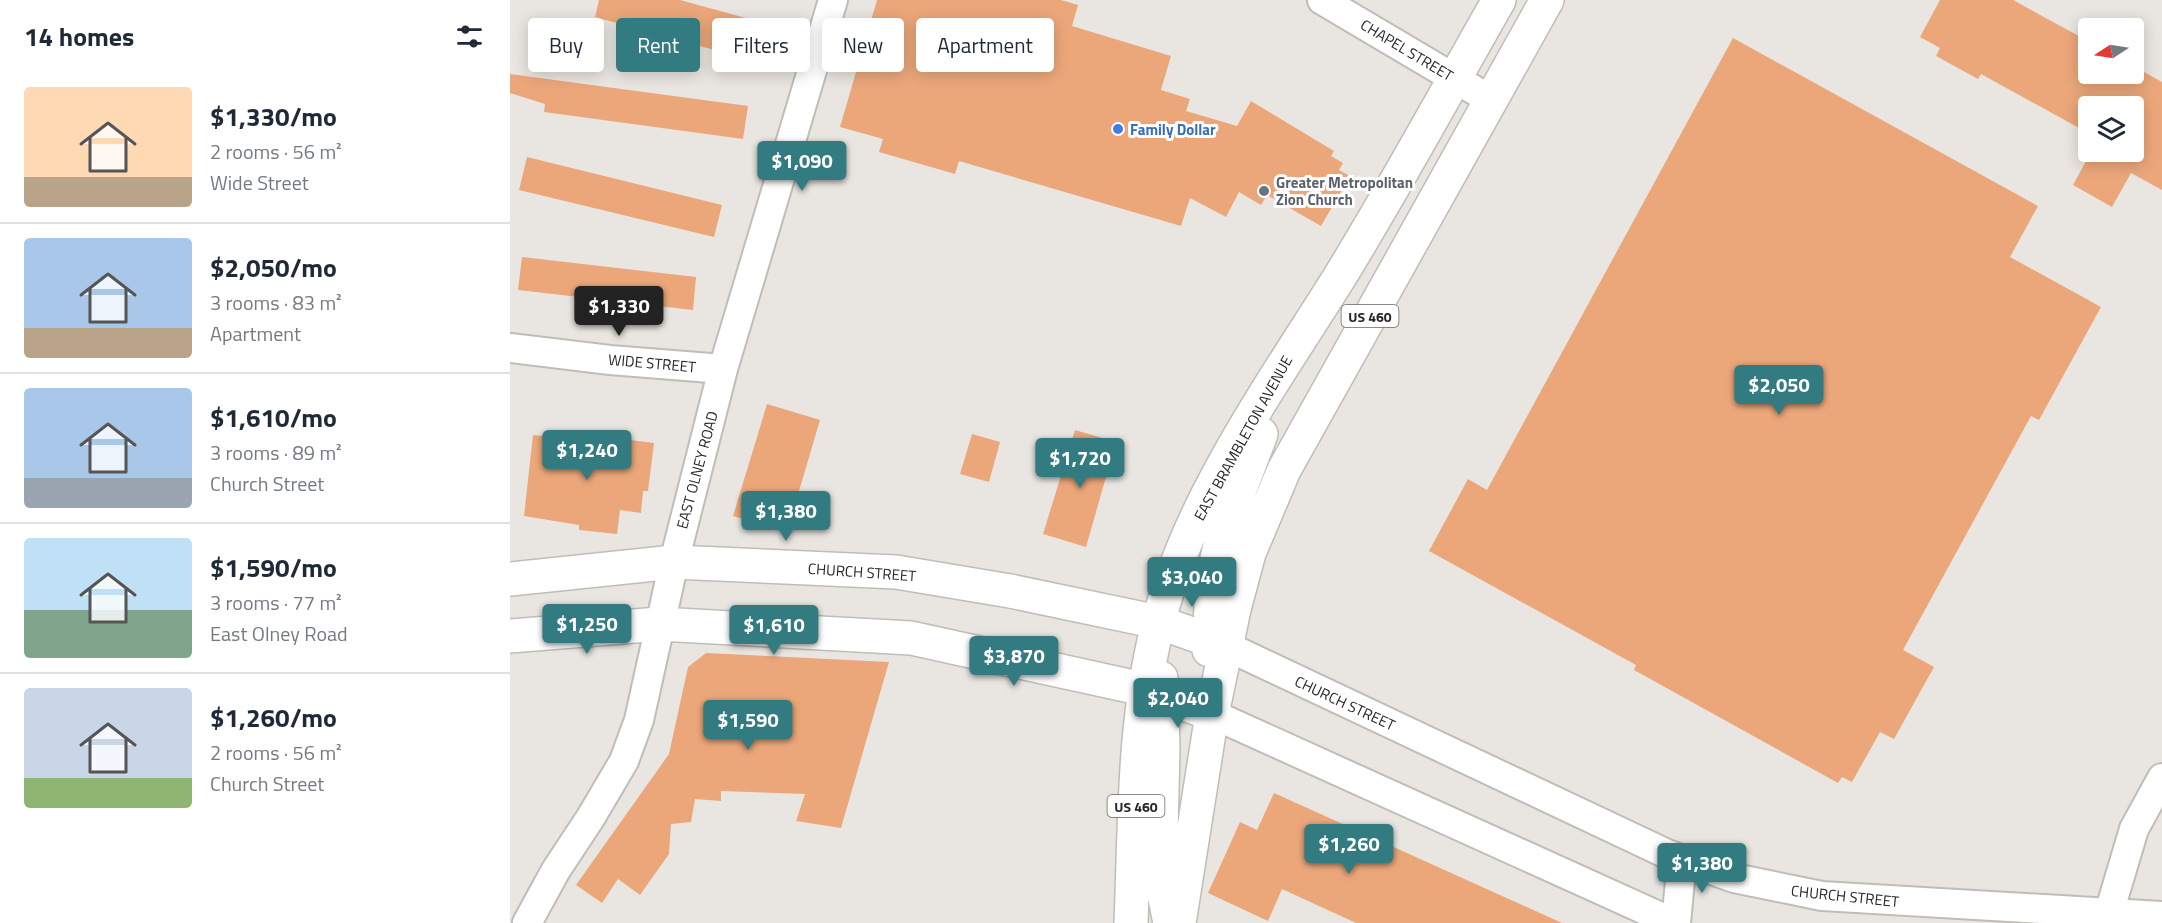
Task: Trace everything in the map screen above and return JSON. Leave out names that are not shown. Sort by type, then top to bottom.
[{"type":"main road","name":"EAST BRAMBLETON AVENUE","points":[[1131,923],[1138,727],[1152,692],[1158,622],[1170,581],[1190,535],[1265,393],[1398,183],[1499,0]]},
{"type":"main road","name":"US 460","points":[[1179,923],[1212,714],[1218,644],[1249,553],[1284,470],[1547,0]]},
{"type":"main road","points":[[1218,644],[1212,582],[1222,536],[1260,440],[1265,393]]},
{"type":"main road","name":"CHURCH STREET","points":[[510,579],[674,562],[896,572],[1010,591],[1158,622],[1218,644]]},
{"type":"main road","points":[[510,636],[659,624],[911,638],[1152,692],[1212,714]]},
{"type":"main road","points":[[1152,692],[1160,873],[1170,923]]},
{"type":"street","name":"EAST OLNEY ROAD","points":[[527,923],[556,870],[624,761],[639,720],[659,624],[723,369],[833,0]]},
{"type":"street","name":"CHAPEL STREET","points":[[1322,0],[1491,100]]},
{"type":"street","name":"WIDE STREET","points":[[510,348],[610,360],[723,369]]},
{"type":"street","name":"CHURCH STREET","points":[[1218,644],[1682,860],[1747,882],[1822,896],[2107,918],[2162,916]]},
{"type":"street","points":[[1212,714],[1675,923],[1682,860]]},
{"type":"street","points":[[2107,918],[2134,829],[2162,778]]},
{"type":"building","points":[[599,0],[680,0],[746,18],[712,18],[712,49],[700,46],[700,18],[616,18],[616,23],[595,17]]},
{"type":"building","points":[[877,0],[1061,0],[1078,5],[1072,26],[1171,56],[1161,90],[1190,99],[1186,111],[1237,126],[1251,101],[1334,151],[1331,156],[1343,163],[1339,170],[1350,176],[1321,226],[1267,195],[1261,205],[1239,192],[1226,217],[1190,198],[1181,226],[959,161],[955,174],[879,152],[883,139],[840,127],[856,72],[904,72],[904,18],[872,18]]},
{"type":"building","points":[[1940,0],[2013,0],[2078,36],[2078,84],[2144,84],[2144,72],[2162,82],[2162,190],[2131,173],[2112,207],[2073,185],[2086,162],[2144,162],[2144,96],[2078,96],[2078,127],[1981,74],[1978,79],[1936,56],[1940,48],[1920,37]]},
{"type":"building","points":[[1733,38],[2038,206],[2010,257],[2101,307],[2039,420],[2031,416],[1903,650],[1934,667],[1894,739],[1880,732],[1852,782],[1842,777],[1838,783],[1634,670],[1636,665],[1429,551],[1468,479],[1487,490]]},
{"type":"building","points":[[510,74],[748,106],[743,139],[544,112],[545,104],[510,93]]},
{"type":"building","points":[[527,157],[722,205],[714,237],[519,190]]},
{"type":"building","points":[[522,257],[696,277],[693,310],[518,290]]},
{"type":"building","points":[[767,404],[820,420],[787,532],[733,516]]},
{"type":"building","points":[[1075,430],[1116,442],[1086,547],[1043,534]]},
{"type":"building","points":[[972,434],[1000,442],[989,482],[960,474]]},
{"type":"building","points":[[533,435],[602,442],[607,437],[654,443],[648,491],[643,491],[641,513],[620,510],[617,534],[579,530],[579,525],[524,516]]},
{"type":"building","points":[[706,653],[889,662],[841,828],[796,821],[805,794],[721,791],[721,801],[695,799],[691,822],[671,824],[669,854],[640,895],[618,879],[602,903],[576,885],[669,754],[688,667]]},
{"type":"building","points":[[1274,793],[1562,923],[1356,923],[1282,889],[1268,921],[1208,893],[1240,822],[1257,830]]},
{"type":"place","name":"Family Dollar","points":[[1118,129]]},
{"type":"place","name":"Greater Metropolitan Zion Church","points":[[1264,191]]}]
